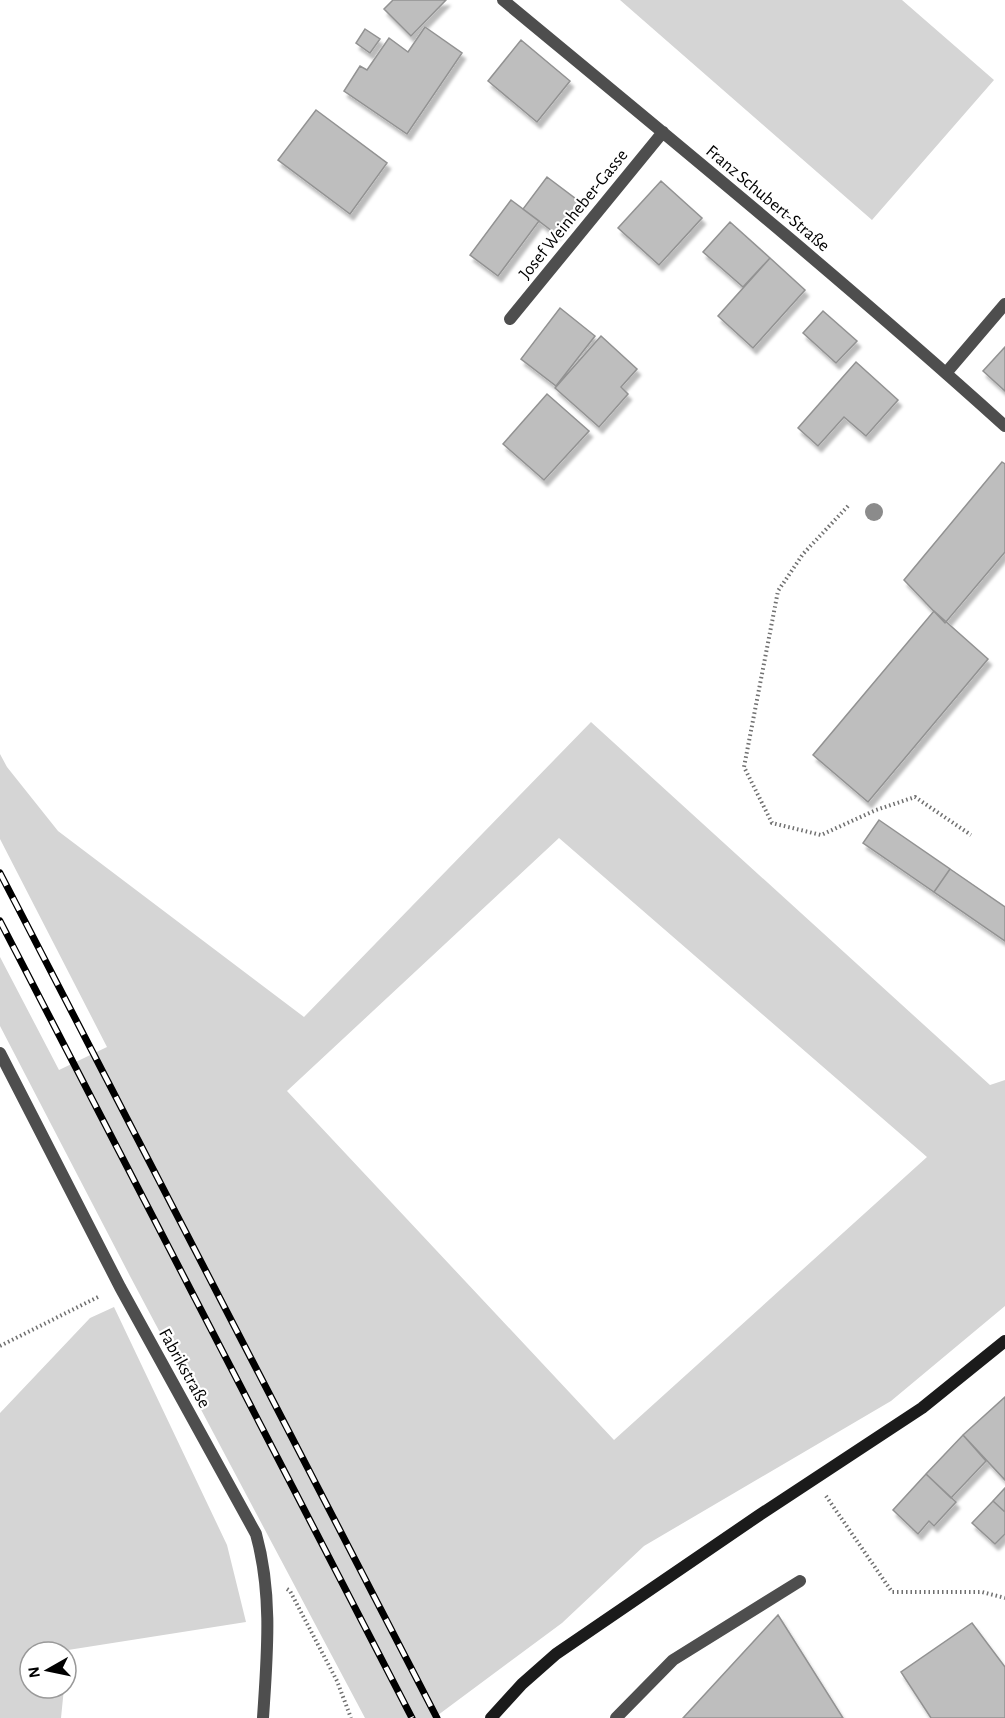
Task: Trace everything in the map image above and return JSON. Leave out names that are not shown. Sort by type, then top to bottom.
[{"type":"main road","points":[[491,1718],[522,1684],[556,1654],[922,1408],[1005,1341]]},
{"type":"street","name":"Franz Schubert-Straße","points":[[503,0],[663,132],[1005,426]]},
{"type":"street","name":"Josef Weinheber-Gasse","points":[[510,319],[663,132]]},
{"type":"street","points":[[946,373],[1005,304]]},
{"type":"street","name":"Fabrikstraße","points":[[0,1053],[120,1287],[256,1534],[266,1576],[269,1626],[262,1718]]},
{"type":"street","points":[[616,1718],[674,1660],[800,1581]]},
{"type":"path","points":[[848,506],[803,554],[778,591],[744,766],[772,823],[821,835],[915,796],[971,835]]},
{"type":"path","points":[[0,1346],[120,1287]]},
{"type":"path","points":[[815,1479],[892,1592],[982,1592],[1005,1598]]},
{"type":"path","points":[[266,1576],[290,1591],[337,1681],[351,1718]]},
{"type":"shaded area","points":[[620,0],[902,0],[994,80],[872,220]]},
{"type":"shaded area","points":[[591,722],[990,1085],[1005,1080],[1005,1306],[891,1401],[644,1546],[562,1623],[434,1718],[365,1718],[0,1026],[0,957],[59,1070],[107,1047],[0,839],[0,754],[7,767],[58,831],[304,1017]],"holes":[[[559,838],[927,1157],[614,1440],[287,1091]]]},
{"type":"shaded area","points":[[114,1307],[227,1545],[246,1622],[78,1648],[78,1640],[18,1640],[18,1700],[63,1700],[61,1718],[0,1718],[0,1413],[90,1318]]},
{"type":"building","points":[[393,0],[446,0],[411,36],[384,9]]},
{"type":"building","points":[[425,27],[462,53],[407,134],[344,91],[360,66],[367,70],[389,38],[408,52]]},
{"type":"building","points":[[365,29],[380,39],[370,53],[356,43]]},
{"type":"building","points":[[521,40],[570,81],[537,122],[488,81]]},
{"type":"building","points":[[316,110],[387,163],[350,214],[278,160]]},
{"type":"building","points":[[547,177],[580,202],[556,234],[523,209]]},
{"type":"building","points":[[661,181],[702,218],[659,265],[618,228]]},
{"type":"building","points":[[511,200],[539,221],[498,276],[470,255]]},
{"type":"building","points":[[730,222],[770,258],[743,287],[703,252]]},
{"type":"building","points":[[770,258],[805,290],[753,348],[718,316]]},
{"type":"building","points":[[560,308],[595,336],[556,386],[521,359]]},
{"type":"building","points":[[823,311],[857,341],[836,363],[803,333]]},
{"type":"building","points":[[601,336],[637,369],[621,387],[628,394],[599,427],[555,388]]},
{"type":"building","points":[[1005,347],[1005,391],[983,371]]},
{"type":"building","points":[[856,362],[898,400],[866,436],[844,417],[818,446],[798,428]]},
{"type":"building","points":[[547,394],[589,431],[544,480],[503,444]]},
{"type":"building","points":[[1002,462],[1005,464],[1005,552],[945,623],[904,580]]},
{"type":"building","points":[[934,611],[988,659],[868,802],[813,755]]},
{"type":"building","points":[[879,820],[950,869],[934,892],[863,843]]},
{"type":"building","points":[[950,869],[1005,907],[1005,941],[934,892]]},
{"type":"building","points":[[1005,1397],[1005,1480],[963,1435]]},
{"type":"building","points":[[963,1435],[986,1461],[951,1498],[926,1474]]},
{"type":"building","points":[[926,1474],[956,1502],[934,1526],[929,1521],[918,1534],[893,1510]]},
{"type":"building","points":[[1005,1488],[1005,1512],[993,1501]]},
{"type":"building","points":[[993,1501],[1005,1512],[1005,1534],[995,1544],[972,1523]]},
{"type":"building","points":[[778,1615],[843,1718],[683,1718]]},
{"type":"building","points":[[972,1623],[1005,1667],[1005,1718],[931,1718],[901,1672]]},
{"type":"railway","points":[[0,873],[437,1718]]},
{"type":"railway","points":[[0,921],[412,1718]]}]
